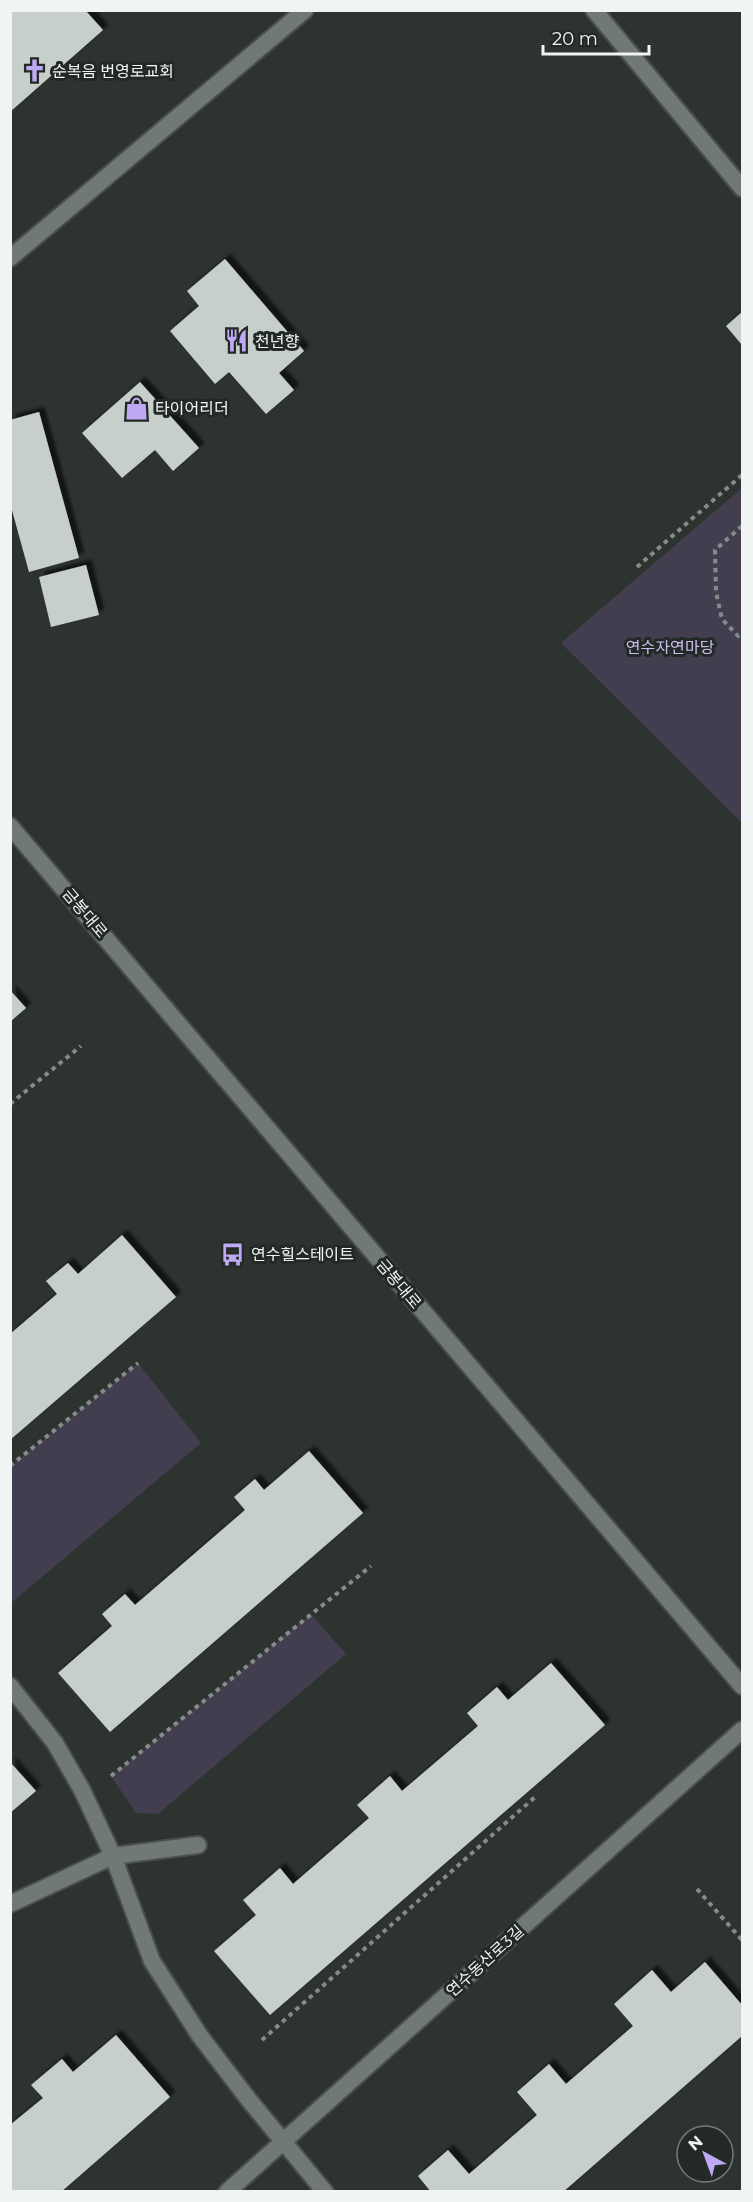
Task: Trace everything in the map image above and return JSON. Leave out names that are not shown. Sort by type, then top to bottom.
[{"type":"street","points":[[10,258],[305,10]]},
{"type":"street","points":[[594,10],[742,188]]},
{"type":"street","name":"금봉대로","points":[[10,826],[742,1686]]},
{"type":"street","points":[[10,1686],[56,1743],[82,1790],[113,1856],[152,1961],[200,2036],[325,2192]]},
{"type":"street","name":"연수동산로3길","points":[[227,2192],[742,1730]]},
{"type":"street","points":[[10,1904],[113,1856],[198,1845]]},
{"type":"path","points":[[637,567],[742,475]]},
{"type":"path","points":[[742,526],[715,550],[716,592],[722,619],[738,636],[742,632]]},
{"type":"path","points":[[10,1104],[81,1046]]},
{"type":"path","points":[[10,1466],[138,1363]]},
{"type":"path","points":[[111,1776],[371,1566]]},
{"type":"path","points":[[262,2040],[535,1797]]},
{"type":"path","points":[[697,1889],[742,1940]]},
{"type":"green space","name":"연수자연마당","points":[[742,488],[742,823],[561,643]]},
{"type":"green space","points":[[138,1363],[201,1443],[11,1603],[11,1466]]},
{"type":"green space","points":[[311,1614],[346,1654],[158,1814],[136,1813],[111,1776]]},
{"type":"building","name":"순복음 번영로교회","points":[[10,10],[85,10],[103,30],[10,112]]},
{"type":"building","name":"천년향","points":[[225,259],[304,351],[279,373],[294,390],[266,414],[229,372],[215,384],[170,331],[199,306],[187,291]]},
{"type":"building","points":[[742,312],[742,345],[726,326]]},
{"type":"building","name":"타이어리더","points":[[140,382],[199,448],[173,471],[155,450],[122,478],[82,433]]},
{"type":"building","points":[[39,412],[79,558],[29,572],[10,503],[10,420]]},
{"type":"building","points":[[86,565],[99,615],[51,627],[39,577]]},
{"type":"building","points":[[10,990],[26,1008],[10,1022]]},
{"type":"building","points":[[122,1235],[176,1297],[10,1440],[10,1334],[57,1294],[46,1281],[68,1263],[78,1274]]},
{"type":"building","points":[[309,1451],[363,1513],[110,1732],[58,1673],[112,1626],[102,1614],[125,1594],[135,1605],[245,1510],[234,1497],[255,1479],[264,1490]]},
{"type":"building","points":[[551,1663],[605,1725],[270,2015],[214,1951],[256,1915],[243,1900],[280,1868],[293,1884],[369,1818],[357,1805],[390,1776],[402,1791],[478,1726],[467,1713],[497,1687],[508,1700]]},
{"type":"building","points":[[10,1762],[36,1791],[10,1813]]},
{"type":"building","points":[[705,1962],[742,2005],[742,2036],[563,2192],[431,2192],[418,2176],[448,2150],[469,2174],[537,2115],[517,2092],[549,2064],[566,2084],[633,2026],[614,2004],[652,1970],[671,1992]]},
{"type":"building","points":[[116,2035],[170,2097],[61,2192],[10,2192],[10,2125],[43,2098],[31,2085],[62,2059],[73,2072]]},
{"type":"place","name":"순복음 번영로교회","points":[[34,71]]},
{"type":"place","name":"천년향","points":[[237,341]]},
{"type":"place","name":"타이어리더","points":[[137,408]]},
{"type":"place","name":"연수힐스테이트","points":[[233,1254]]}]
